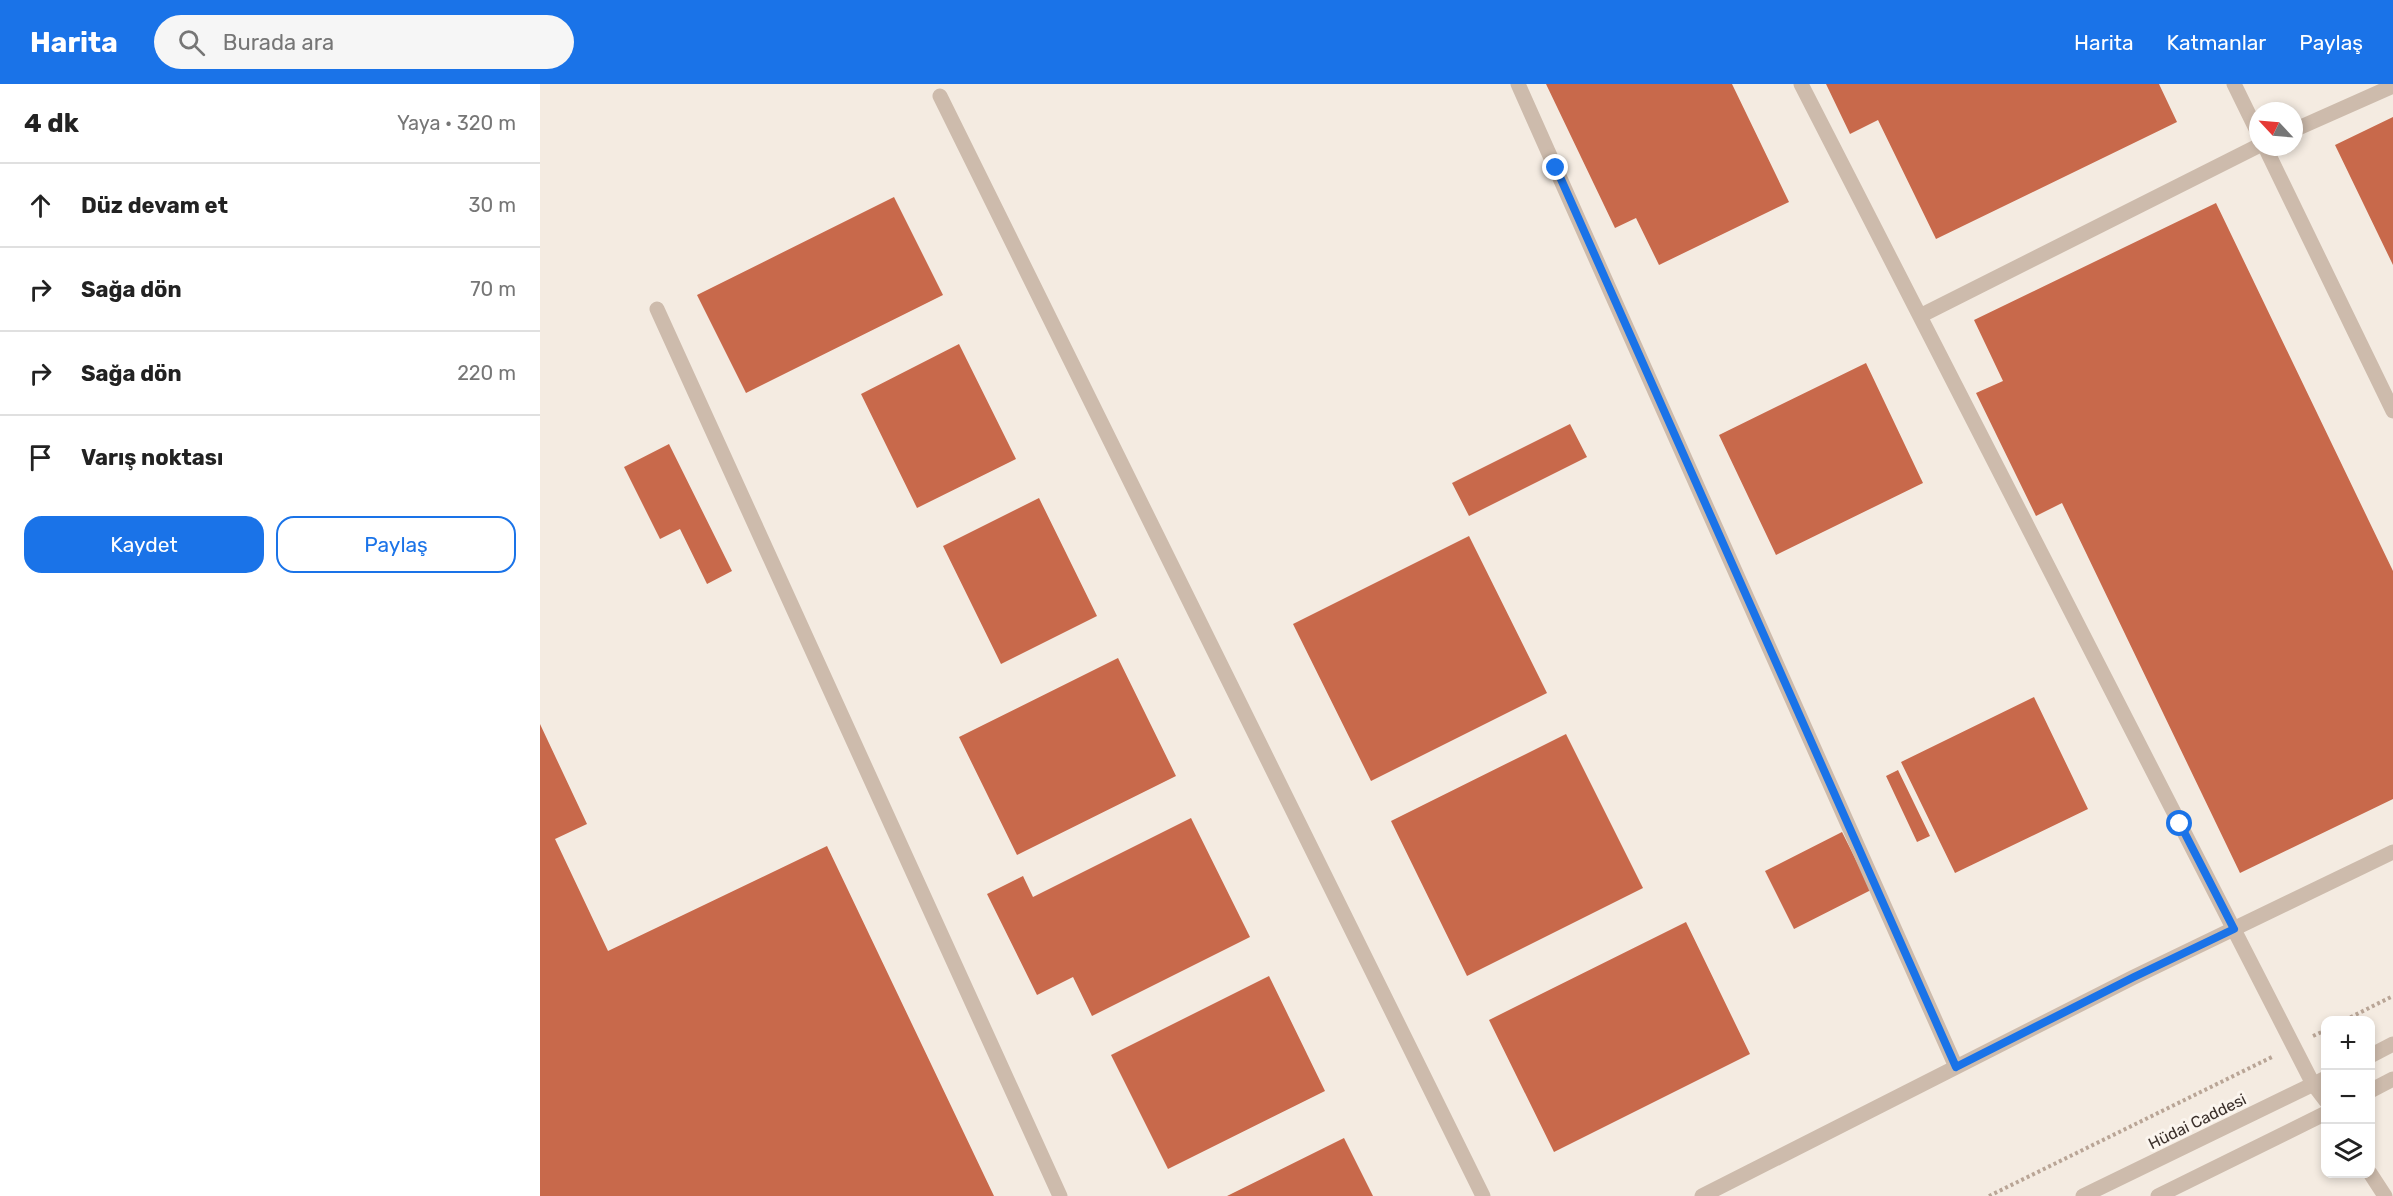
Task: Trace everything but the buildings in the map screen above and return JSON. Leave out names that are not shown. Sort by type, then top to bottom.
[{"type":"street","points":[[1518,84],[1956,1067]]},
{"type":"street","points":[[1801,84],[2294,1046],[2319,1081]]},
{"type":"street","points":[[2234,84],[2249,115]]},
{"type":"street","points":[[2303,126],[2393,86]]},
{"type":"street","points":[[940,96],[1484,1196]]},
{"type":"street","points":[[1920,316],[2249,151]]},
{"type":"street","points":[[2269,156],[2393,411]]},
{"type":"street","points":[[657,309],[1060,1196]]},
{"type":"street","points":[[1702,1196],[2134,977],[2393,852]]},
{"type":"street","points":[[2375,1053],[2393,1044]]},
{"type":"street","points":[[2375,1088],[2393,1079]]},
{"type":"street","name":"Hüdai Caddesi","points":[[2083,1196],[2319,1081]]},
{"type":"street","points":[[2158,1196],[2321,1115]]},
{"type":"street","points":[[2373,1178],[2385,1196]]},
{"type":"path","points":[[2353,1016],[2393,996]]},
{"type":"path","points":[[1989,1196],[2321,1032]]},
{"type":"route","points":[[1556,168],[1956,1067],[2234,929],[2180,824]]}]
